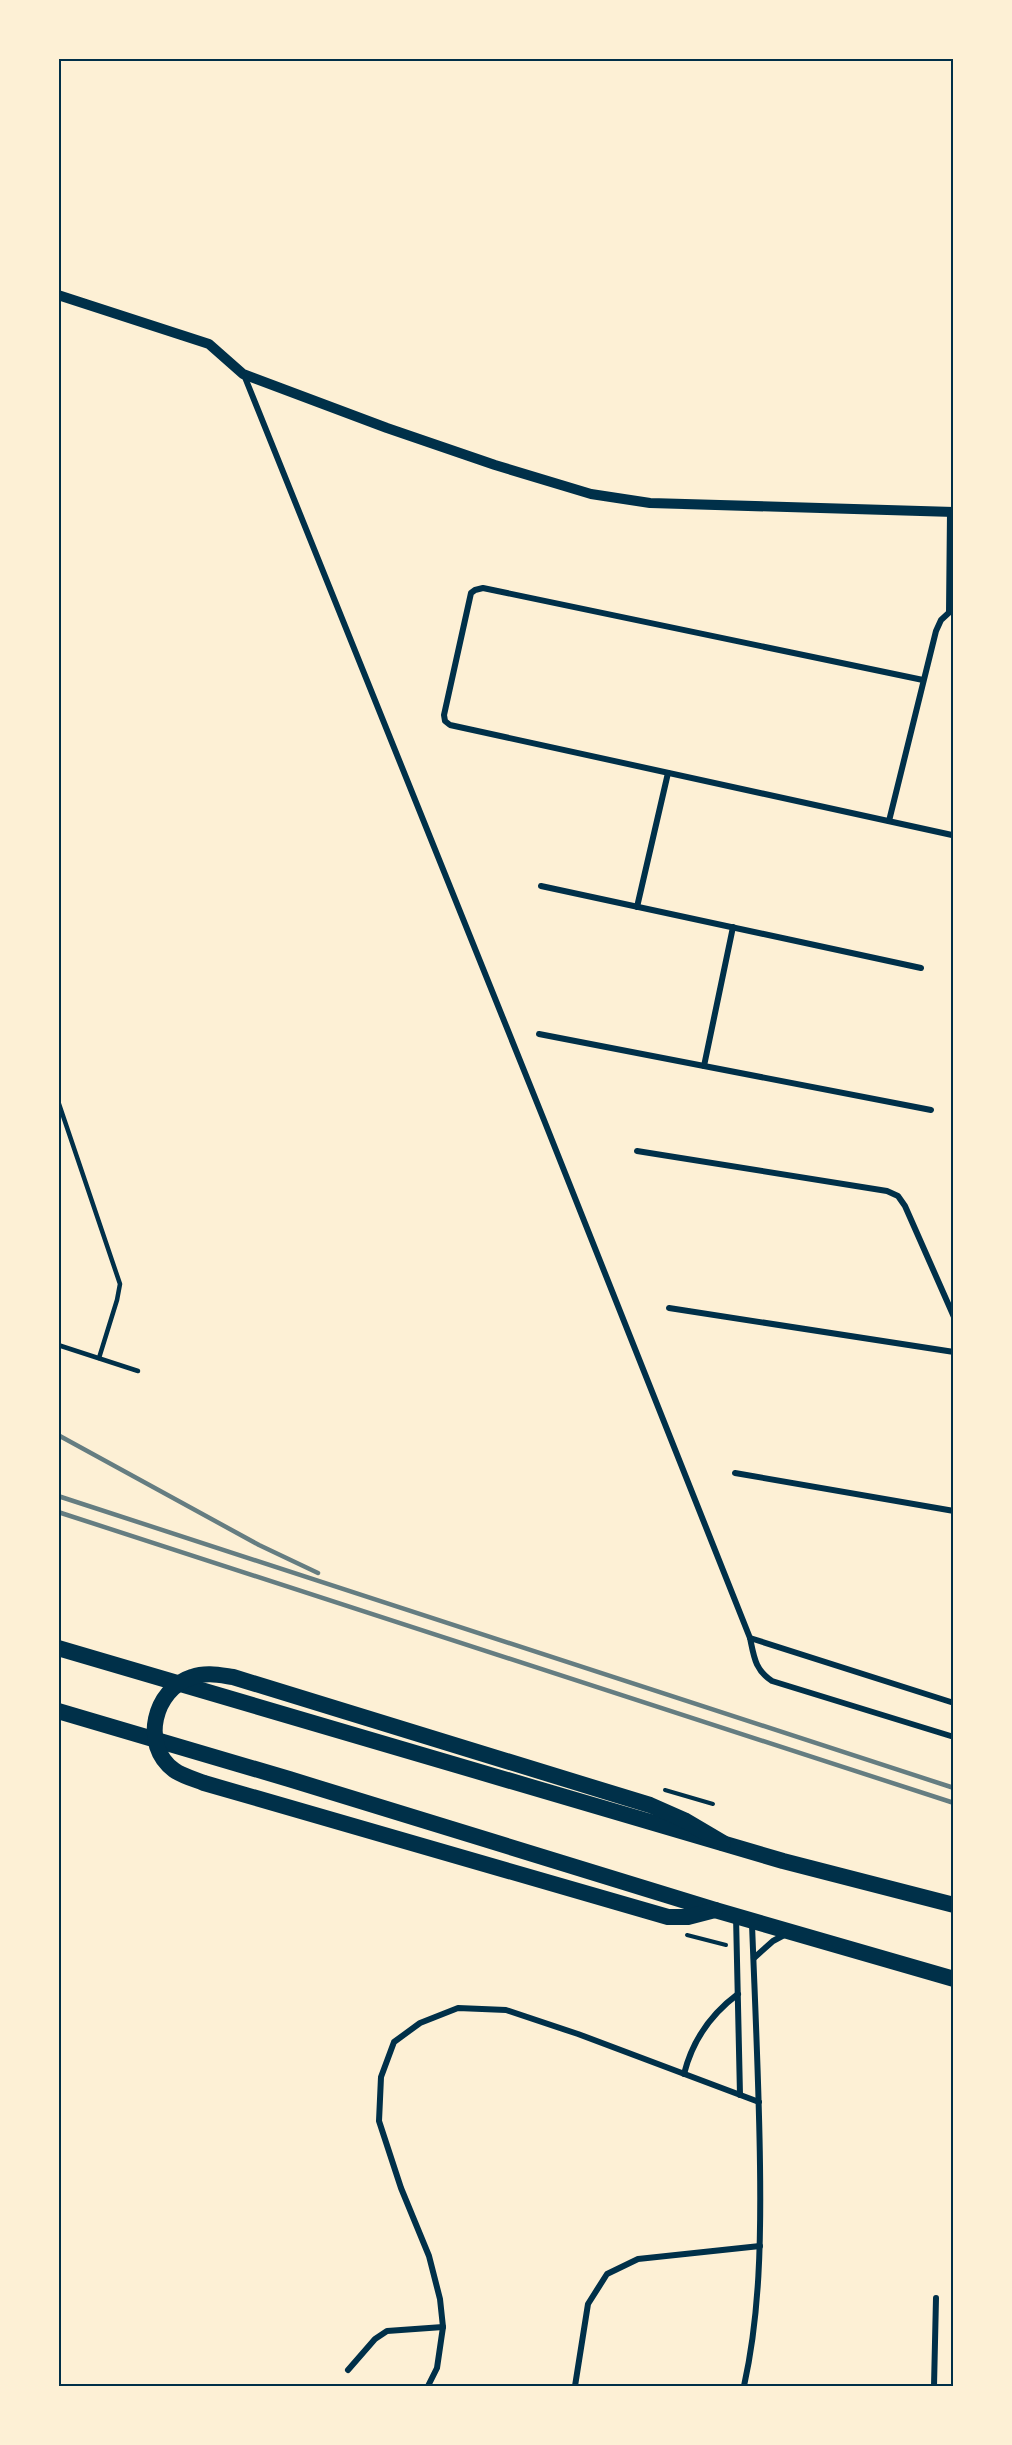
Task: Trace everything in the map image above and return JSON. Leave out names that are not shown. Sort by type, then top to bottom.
[{"type":"highway","points":[[58,1648],[783,1861],[954,1903]]},
{"type":"highway","points":[[715,1911],[688,1917],[669,1917],[204,1783],[174,1770],[159,1752],[154,1732],[157,1708],[168,1692],[180,1682],[207,1673],[233,1677],[650,1805],[684,1820],[723,1843]]},
{"type":"highway","points":[[58,1710],[715,1911],[954,1980]]},
{"type":"street","points":[[58,295],[209,344],[243,374],[462,454],[591,494],[650,503],[952,512],[951,610],[936,631],[889,821]]},
{"type":"street","points":[[243,374],[540,1109],[750,1638],[756,1667],[772,1681],[954,1737]]},
{"type":"street","points":[[923,680],[483,588],[471,593],[444,715],[445,721],[450,725],[952,835]]},
{"type":"street","points":[[637,907],[668,773]]},
{"type":"street","points":[[540,886],[921,968]]},
{"type":"street","points":[[704,1066],[733,927]]},
{"type":"street","points":[[539,1034],[931,1110]]},
{"type":"street","points":[[637,1151],[887,1191],[898,1196],[905,1206],[954,1317]]},
{"type":"street","points":[[669,1308],[954,1352]]},
{"type":"street","points":[[735,1473],[954,1510]]},
{"type":"street","points":[[750,1638],[954,1703]]},
{"type":"street","points":[[740,2096],[737,1948],[744,1918]]},
{"type":"street","points":[[744,1918],[754,1959],[759,2102],[760,2246],[750,2358],[744,2386]]},
{"type":"street","points":[[754,1959],[772,1941],[790,1931]]},
{"type":"street","points":[[684,2074],[687,2060],[708,2022],[720,2007],[738,1994]]},
{"type":"street","points":[[428,2386],[437,2367],[443,2326],[440,2299],[429,2256],[401,2188],[379,2121],[381,2077],[394,2042],[420,2023],[458,2008],[506,2010],[759,2102]]},
{"type":"street","points":[[575,2386],[588,2304],[607,2274],[638,2259],[760,2246]]},
{"type":"street","points":[[934,2386],[936,2298]]},
{"type":"street","points":[[348,2370],[375,2339],[387,2331],[443,2326]]},
{"type":"lane","points":[[58,1101],[120,1284],[99,1358]]},
{"type":"lane","points":[[58,1345],[138,1371]]},
{"type":"path","points":[[657,1788],[713,1804]]},
{"type":"path","points":[[686,1935],[737,1948]]},
{"type":"railway","points":[[58,1435],[259,1545],[318,1573]]},
{"type":"railway","points":[[58,1496],[954,1788]]},
{"type":"railway","points":[[58,1512],[954,1803]]}]
